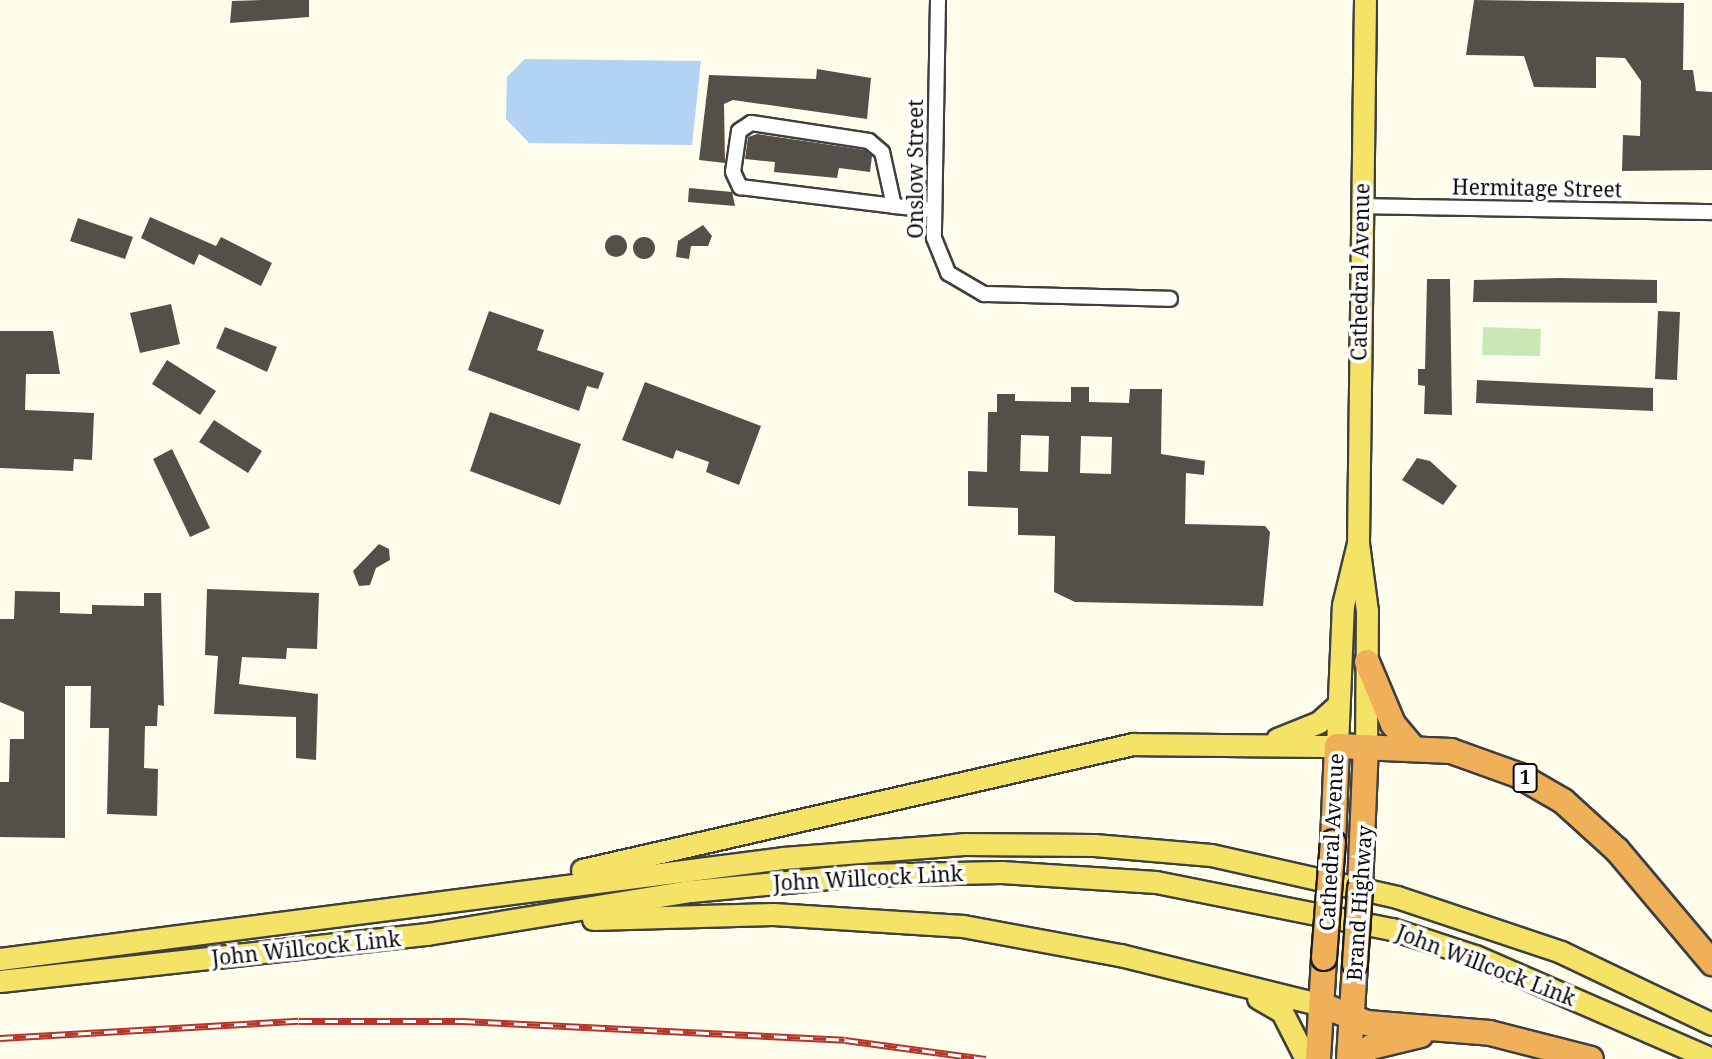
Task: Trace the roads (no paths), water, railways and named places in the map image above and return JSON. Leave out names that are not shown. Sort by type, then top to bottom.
[{"type":"highway","points":[[1367,662],[1393,724],[1413,748]]},
{"type":"highway","name":"1","points":[[1336,746],[1451,751],[1518,775],[1563,801],[1617,850],[1712,963]]},
{"type":"highway","name":"Cathedral Avenue","points":[[1318,1059],[1333,842],[1336,746]]},
{"type":"highway","name":"Brand Highway","points":[[1349,1059],[1364,848],[1366,747]]},
{"type":"highway","points":[[1322,1005],[1352,1019],[1439,1031],[1490,1033],[1591,1059]]},
{"type":"highway","points":[[1355,1059],[1371,1048],[1439,1031]]},
{"type":"main road","name":"Cathedral Avenue","points":[[1365,0],[1358,543],[1367,662],[1366,747]]},
{"type":"main road","name":"Cathedral Avenue","points":[[1336,746],[1342,605],[1358,543]]},
{"type":"main road","points":[[1267,742],[1319,722],[1338,705]]},
{"type":"main road","points":[[347,913],[580,870],[1133,744],[1267,742],[1336,746]]},
{"type":"main road","name":"John Willcock Link","points":[[0,959],[783,858],[963,844],[1094,845],[1211,855],[1398,897],[1561,951],[1712,1024]]},
{"type":"main road","name":"John Willcock Link","points":[[0,981],[427,934],[691,891],[860,875],[1001,872],[1157,882],[1392,929],[1475,956],[1712,1059]]},
{"type":"main road","points":[[427,934],[606,918],[773,914],[963,926],[1121,955],[1241,988],[1322,1005]]},
{"type":"main road","points":[[1241,988],[1282,1012],[1306,1059]]},
{"type":"street","name":"Onslow Street","points":[[938,0],[934,210],[937,256],[962,285],[984,294],[1170,299]]},
{"type":"street","points":[[894,206],[882,152],[869,141],[751,123],[739,131],[733,172],[740,187],[894,206],[934,210]]},
{"type":"street","name":"Hermitage Street","points":[[1362,206],[1712,212]]},
{"type":"water","points":[[525,59],[701,61],[692,145],[529,143],[506,119],[507,77]]},
{"type":"railway","points":[[0,1038],[299,1021],[462,1021],[845,1040],[986,1059]]}]
